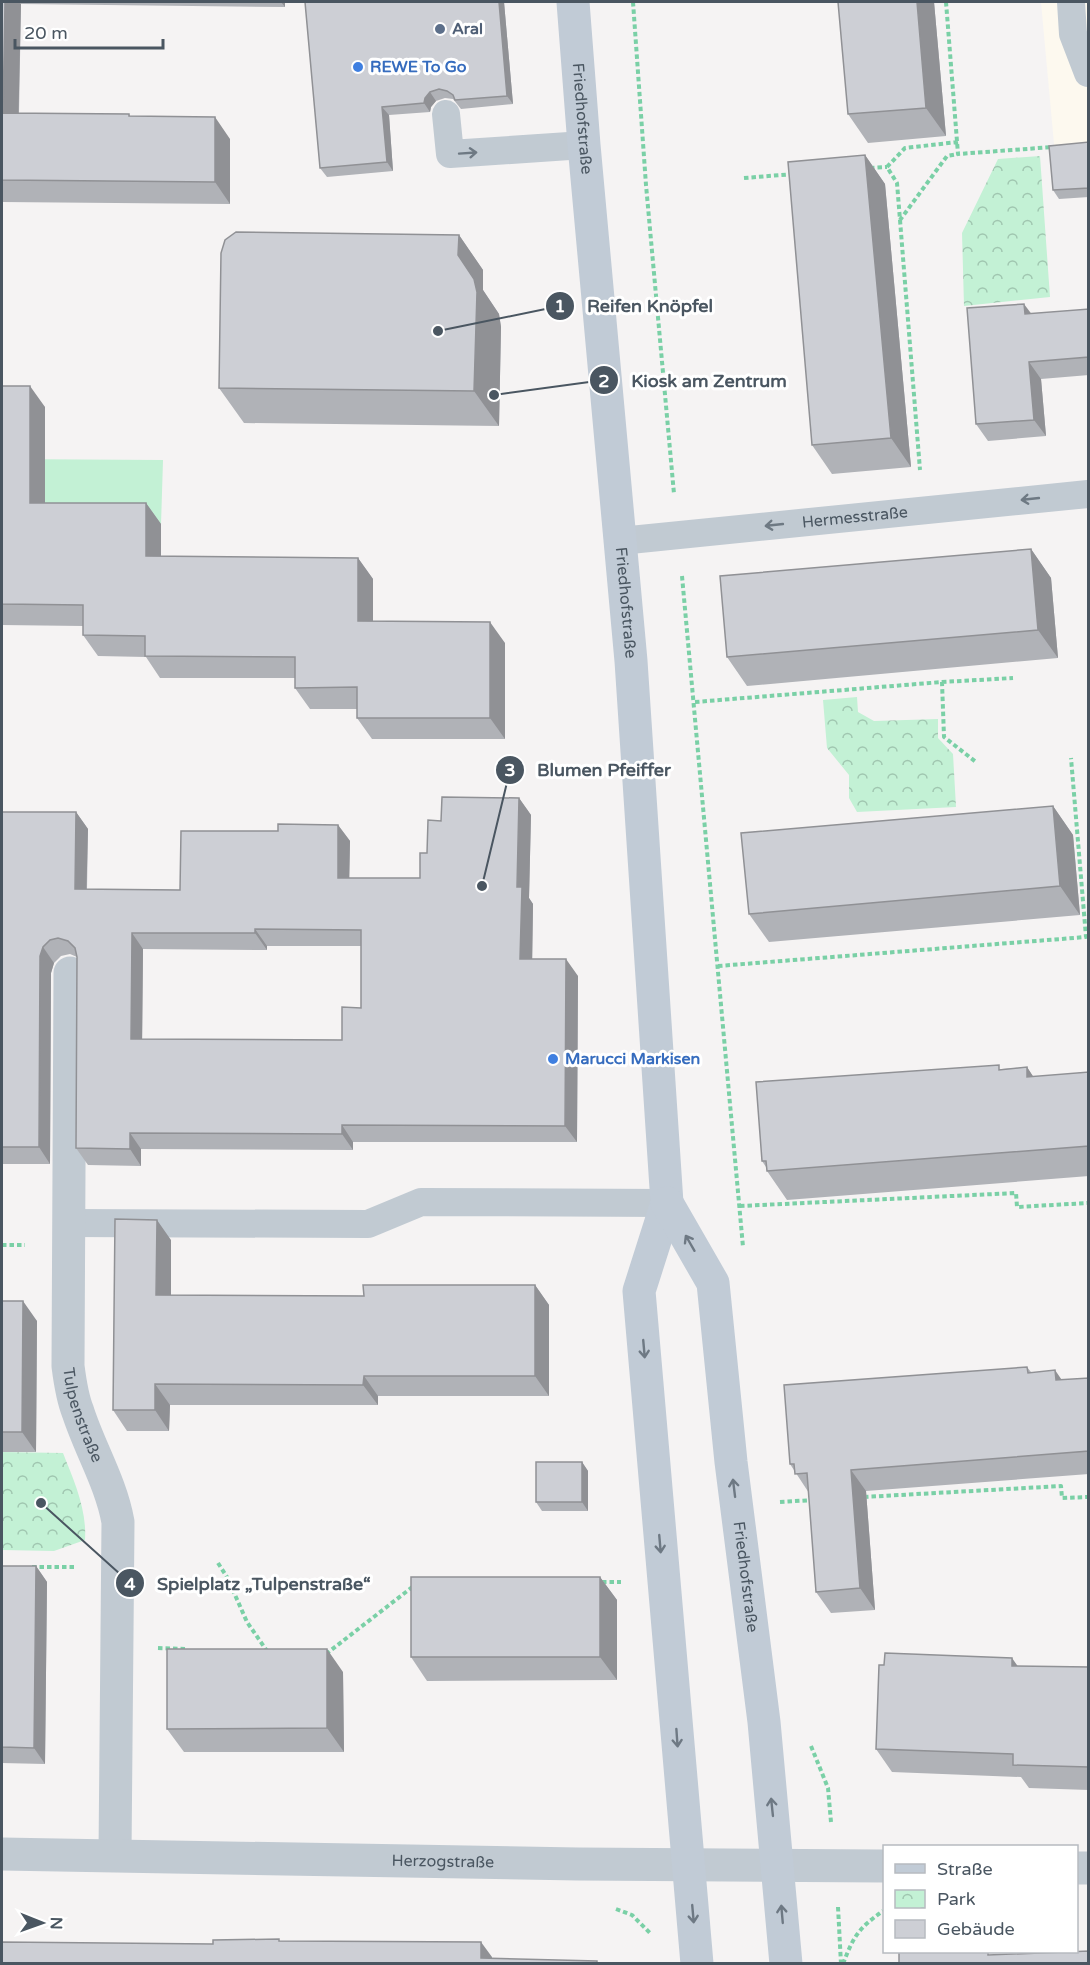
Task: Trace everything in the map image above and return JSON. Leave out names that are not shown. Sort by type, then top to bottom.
[{"type":"main road","name":"Friedhofstraße","points":[[573,2],[631,661],[667,1203],[639,1291],[697,1964]]},
{"type":"main road","name":"Friedhofstraße","points":[[667,1203],[713,1283],[731,1462],[764,1722],[786,1964]]},
{"type":"street","name":"Tulpenstraße","points":[[70,973],[68,1366],[72,1395],[78,1414],[114,1502],[118,1522],[115,1854]]},
{"type":"street","name":"Herzogstraße","points":[[2,1854],[883,1866]]},
{"type":"lane","points":[[1071,2],[1073,34],[1089,73]]},
{"type":"lane","points":[[446,114],[450,154],[584,145]]},
{"type":"lane","name":"Hermesstraße","points":[[620,541],[1089,494]]},
{"type":"lane","points":[[68,1223],[368,1224],[421,1202],[667,1203]]},
{"type":"path","points":[[633,2],[646,185],[672,480]]},
{"type":"path","points":[[946,2],[958,154]]},
{"type":"path","points":[[863,169],[887,167],[905,148],[958,142]]},
{"type":"path","points":[[900,220],[947,156],[1061,146]]},
{"type":"path","points":[[887,167],[897,183],[924,510]]},
{"type":"path","points":[[744,178],[803,173]]},
{"type":"path","points":[[684,590],[744,1254]]},
{"type":"path","points":[[695,702],[1013,678]]},
{"type":"path","points":[[942,682],[944,737],[976,762]]},
{"type":"path","points":[[717,966],[1086,937],[1071,758]]},
{"type":"path","points":[[740,1206],[1016,1193],[1017,1207],[1089,1203]]},
{"type":"path","points":[[864,1497],[1061,1486],[1062,1498],[1089,1497]]},
{"type":"path","points":[[774,1503],[817,1500]]},
{"type":"path","points":[[218,1563],[227,1577],[247,1622],[267,1652],[256,1651]]},
{"type":"path","points":[[24,1566],[118,1567]]},
{"type":"path","points":[[314,1653],[326,1654],[421,1581]]},
{"type":"path","points":[[599,1582],[664,1582]]},
{"type":"path","points":[[154,1648],[188,1649]]},
{"type":"path","points":[[810,1744],[828,1788]]},
{"type":"path","points":[[843,1964],[853,1938],[866,1923],[883,1911]]},
{"type":"shaded area","points":[[1041,2],[1088,2],[1088,152],[1055,155]]},
{"type":"green space","points":[[1040,156],[1050,297],[964,306],[962,233],[998,159]]},
{"type":"green space","points":[[2,459],[163,460],[161,524],[2,524]]},
{"type":"green space","points":[[857,697],[858,712],[874,721],[938,719],[938,738],[953,754],[956,807],[857,812],[849,798],[849,775],[827,748],[823,700]]},
{"type":"green space","points":[[2,1452],[63,1453],[82,1506],[85,1540],[54,1551],[2,1550]]},
{"type":"building","points":[[2,2],[5,2],[3,113],[215,117],[215,182],[2,180]]},
{"type":"building","points":[[305,2],[499,2],[507,96],[455,100],[453,95],[439,89],[430,92],[424,103],[382,107],[387,162],[320,168]]},
{"type":"building","points":[[838,2],[917,2],[926,108],[848,114]]},
{"type":"building","points":[[1089,142],[1089,188],[1053,190],[1049,146]]},
{"type":"building","points":[[865,155],[891,438],[812,445],[788,162]]},
{"type":"building","points":[[236,232],[459,235],[458,255],[474,279],[477,292],[474,391],[219,388],[221,253],[225,240]]},
{"type":"building","points":[[1024,304],[1025,314],[1089,309],[1089,357],[1029,362],[1034,420],[976,424],[967,308]]},
{"type":"building","points":[[2,386],[30,386],[30,503],[146,503],[146,556],[358,558],[358,621],[490,622],[490,718],[357,718],[357,687],[295,688],[295,657],[145,656],[145,636],[83,635],[83,605],[2,604]]},
{"type":"building","points":[[1031,549],[1038,630],[727,657],[720,576]]},
{"type":"building","points":[[442,797],[519,798],[517,887],[522,887],[520,959],[566,959],[565,1126],[342,1125],[342,1134],[130,1133],[130,1149],[76,1148],[77,957],[75,948],[68,941],[58,938],[50,940],[43,947],[40,956],[39,1147],[2,1147],[2,812],[76,812],[75,889],[180,890],[181,831],[278,831],[278,824],[338,825],[338,878],[420,878],[420,853],[427,853],[428,820],[441,821]],"holes":[[[255,929],[361,930],[361,1008],[342,1007],[342,1040],[131,1039],[132,933],[255,933]]]},
{"type":"building","points":[[1053,806],[1060,886],[749,914],[741,833]]},
{"type":"building","points":[[999,1065],[999,1070],[1027,1067],[1027,1077],[1089,1072],[1089,1146],[767,1171],[766,1161],[762,1161],[756,1082]]},
{"type":"building","points":[[115,1219],[157,1220],[156,1295],[364,1296],[363,1285],[535,1285],[535,1376],[364,1376],[363,1385],[155,1384],[155,1410],[113,1410]]},
{"type":"building","points":[[2,1301],[23,1301],[22,1432],[2,1432]]},
{"type":"building","points":[[1027,1367],[1028,1373],[1055,1370],[1056,1380],[1089,1378],[1089,1451],[851,1470],[860,1588],[816,1592],[807,1473],[795,1474],[794,1464],[790,1464],[784,1385]]},
{"type":"building","points":[[536,1462],[582,1462],[582,1502],[536,1502]]},
{"type":"building","points":[[2,1566],[36,1566],[34,1748],[2,1747]]},
{"type":"building","points":[[411,1577],[600,1577],[600,1657],[411,1657]]},
{"type":"building","points":[[167,1649],[327,1649],[327,1728],[167,1729]]},
{"type":"building","points":[[885,1653],[1012,1658],[1012,1666],[1089,1667],[1089,1767],[1013,1765],[1013,1754],[876,1749],[879,1665],[884,1665]]},
{"type":"building","points":[[279,1939],[279,1941],[481,1942],[481,1958],[597,1961],[597,1964],[2,1964],[2,1942],[213,1944],[213,1940]]},
{"type":"building","points":[[1089,1951],[1089,1964],[899,1964],[899,1953],[988,1953],[988,1955]]},
{"type":"place","name":"Aral","points":[[440,29]]},
{"type":"place","name":"REWE To Go","points":[[358,67]]},
{"type":"place","name":"Reifen Knöpfel","points":[[438,331]]},
{"type":"place","name":"Kiosk am Zentrum","points":[[494,395]]},
{"type":"place","name":"Blumen Pfeiffer","points":[[482,886]]},
{"type":"place","name":"Marucci Markisen","points":[[553,1059]]},
{"type":"place","name":"Spielplatz „Tulpenstraße“","points":[[41,1503]]}]
